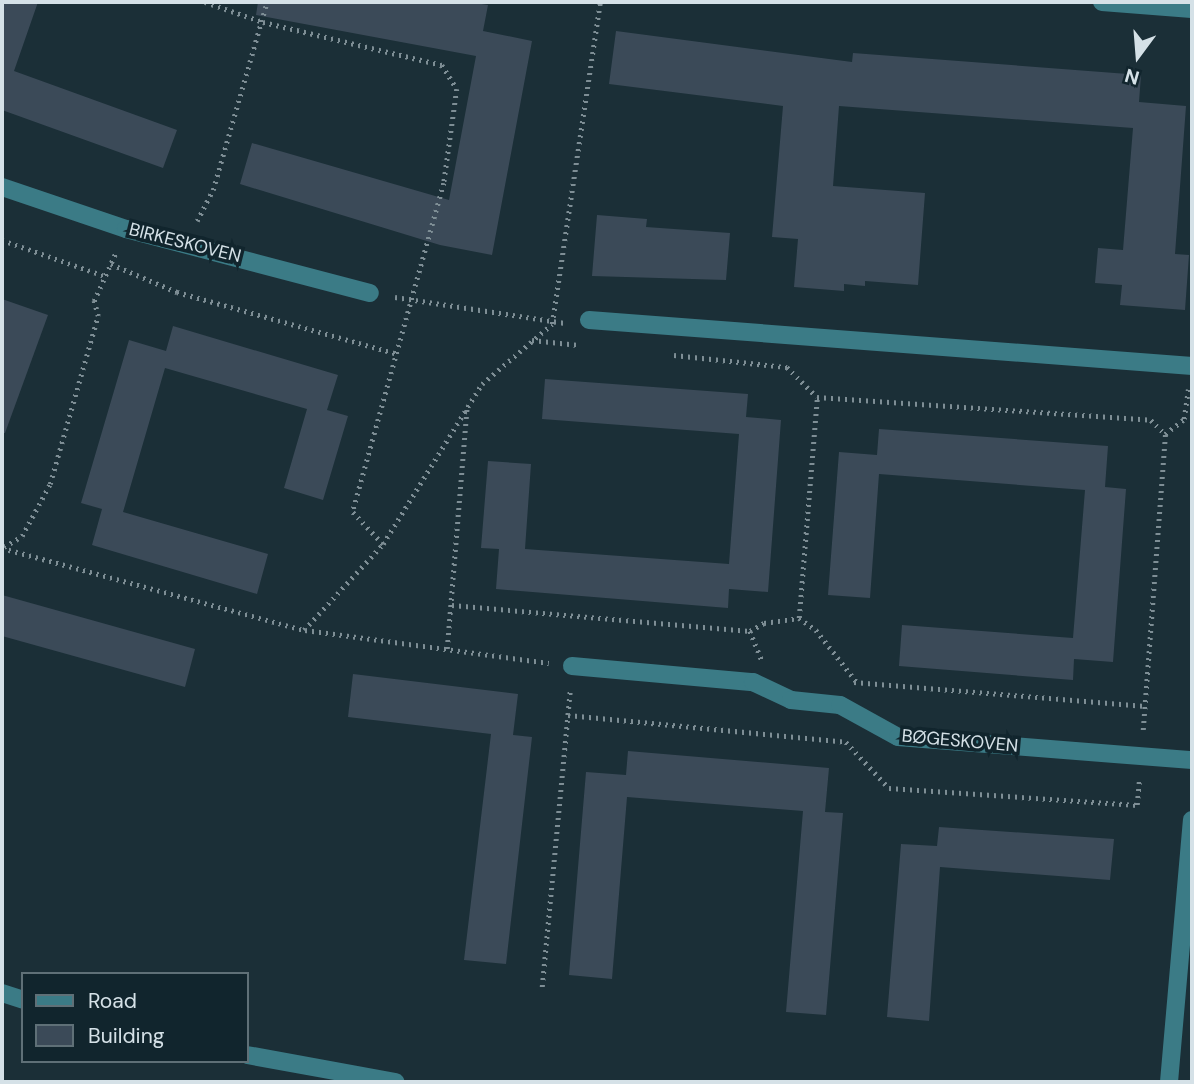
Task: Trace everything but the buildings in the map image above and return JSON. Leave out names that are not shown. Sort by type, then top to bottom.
[{"type":"street","points":[[1102,2],[1192,9]]},
{"type":"street","name":"BIRKESKOVEN","points":[[2,187],[126,229],[186,242],[370,293]]},
{"type":"street","points":[[589,320],[1192,366]]},
{"type":"street","name":"BØGESKOVEN","points":[[572,666],[753,682],[791,700],[840,705],[898,737],[1192,761]]},
{"type":"street","points":[[1170,1082],[1192,820]]},
{"type":"street","points":[[2,993],[21,999]]},
{"type":"street","points":[[248,1055],[396,1082]]},
{"type":"path","points":[[205,2],[262,22],[442,65],[457,89],[444,183],[353,512],[383,544]]},
{"type":"path","points":[[186,242],[213,190],[267,2]]},
{"type":"path","points":[[304,630],[383,544],[482,384],[552,324],[600,2]]},
{"type":"path","points":[[3,547],[22,536],[50,484],[97,316],[94,301],[126,229]]},
{"type":"path","points":[[2,240],[105,276]]},
{"type":"path","points":[[111,264],[177,292],[397,354]]},
{"type":"path","points":[[370,293],[552,324],[589,320]]},
{"type":"path","points":[[532,340],[585,346]]},
{"type":"path","points":[[664,354],[787,367],[817,397],[1151,420],[1165,434]]},
{"type":"path","points":[[568,715],[846,742],[889,788],[1137,805],[1165,434],[1184,419],[1192,366]]},
{"type":"path","points":[[799,618],[817,397]]},
{"type":"path","points":[[447,649],[468,406]]},
{"type":"path","points":[[3,547],[304,630],[572,666],[542,987]]},
{"type":"path","points":[[452,605],[750,631],[764,623],[799,618],[816,630],[857,682]]},
{"type":"path","points":[[750,631],[769,665]]},
{"type":"path","points":[[843,681],[1145,706]]}]
